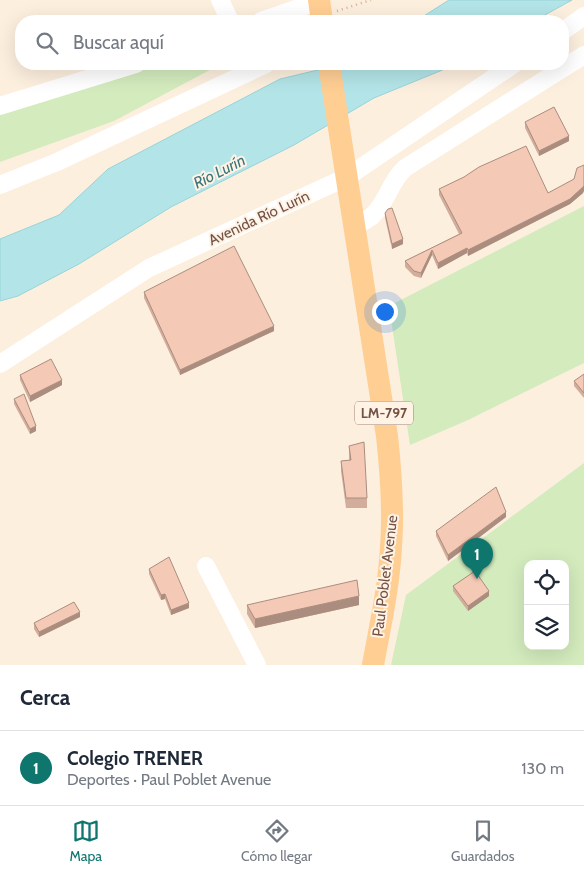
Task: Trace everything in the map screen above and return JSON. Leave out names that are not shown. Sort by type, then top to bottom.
[{"type":"main road","name":"LM-797","points":[[330,70],[346,169]]},
{"type":"main road","name":"Paul Poblet Avenue","points":[[346,169],[392,474],[391,549],[373,665]]},
{"type":"street","points":[[220,0],[227,15]]},
{"type":"street","points":[[293,15],[320,10]]},
{"type":"street","points":[[569,26],[584,16]]},
{"type":"street","points":[[569,64],[584,55]]},
{"type":"street","points":[[0,106],[117,70]]},
{"type":"street","points":[[0,185],[57,162],[253,70]]},
{"type":"street","name":"Avenida Río Lurín","points":[[0,364],[149,268],[346,169],[504,70]]},
{"type":"street","points":[[355,227],[372,216],[386,198],[398,174],[404,168],[560,70]]},
{"type":"street","points":[[206,566],[257,665]]},
{"type":"path","points":[[320,10],[356,6],[372,0]]},
{"type":"green space","points":[[140,70],[210,70],[114,121],[0,162],[0,113]]},
{"type":"green space","points":[[584,206],[584,363],[468,420],[410,445],[389,306]]},
{"type":"green space","points":[[584,463],[584,665],[391,665],[406,595]]},
{"type":"water","points":[[449,0],[572,0],[545,15],[425,15]]},
{"type":"water","name":"Río Lurín","points":[[318,70],[442,70],[374,98],[294,145],[171,207],[79,264],[18,296],[0,301],[0,239],[59,215],[108,169],[280,79]]},
{"type":"building","points":[[554,107],[569,136],[539,151],[525,122]]},
{"type":"building","points":[[526,146],[548,193],[574,179],[577,168],[584,165],[584,186],[570,199],[438,263],[432,250],[421,273],[414,271],[405,261],[462,233],[439,189],[464,177],[479,167]]},
{"type":"building","points":[[392,208],[403,239],[392,244],[385,213],[388,209]]},
{"type":"building","points":[[234,246],[274,326],[180,370],[144,292]]},
{"type":"building","points":[[51,359],[62,380],[30,396],[20,375]]},
{"type":"building","points":[[584,374],[584,393],[574,381]]},
{"type":"building","points":[[24,394],[36,426],[30,429],[14,399]]},
{"type":"building","points":[[364,442],[367,498],[346,498],[341,461],[351,460],[349,446]]},
{"type":"building","points":[[496,487],[506,512],[448,555],[436,531]]},
{"type":"building","points":[[169,557],[189,603],[171,610],[165,594],[161,595],[149,569]]},
{"type":"building","points":[[475,571],[489,591],[468,606],[453,586]]},
{"type":"building","points":[[357,580],[359,596],[255,619],[247,605]]},
{"type":"building","points":[[74,602],[80,612],[39,632],[34,623]]},
{"type":"place","name":"Colegio TRENER","points":[[477,579]]}]
